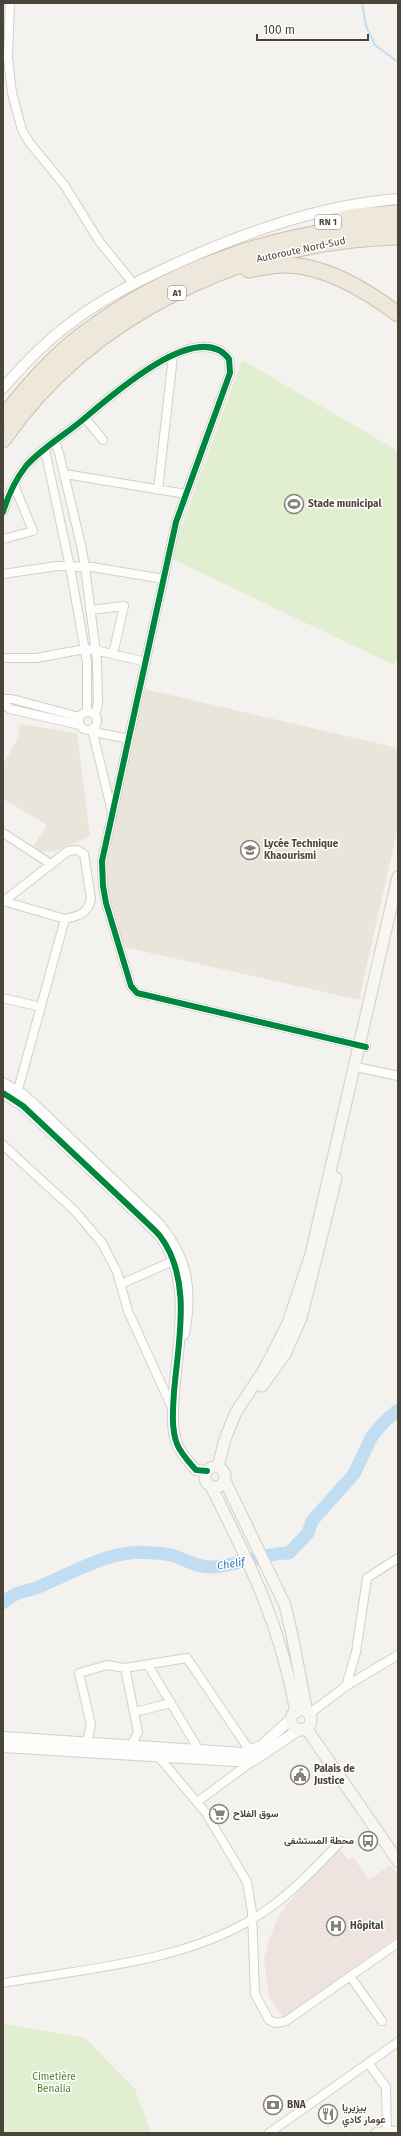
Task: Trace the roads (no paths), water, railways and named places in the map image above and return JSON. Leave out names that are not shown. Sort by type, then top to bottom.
[{"type":"highway","name":"RN 1","points":[[263,247],[285,235],[312,226],[355,216],[398,213]]},
{"type":"highway","name":"Autoroute Nord-Sud","points":[[3,417],[47,365],[89,330],[114,312],[164,284],[241,252],[320,233],[359,227],[398,226]]},
{"type":"highway","name":"Autoroute Nord-Sud","points":[[3,440],[42,391],[76,358],[99,339],[149,306],[253,260],[289,250],[353,239],[398,237]]},
{"type":"highway","points":[[219,274],[276,265],[307,267],[357,287],[398,314]]},
{"type":"main road","points":[[234,1420],[242,1414],[285,1354],[301,1318],[322,1240],[361,1068],[363,1046],[398,877]]},
{"type":"main road","points":[[218,1467],[225,1439],[236,1412],[276,1349],[299,1294],[311,1254],[398,910]]},
{"type":"main road","points":[[211,1486],[221,1486],[225,1481],[226,1474],[218,1467],[212,1467],[206,1471],[205,1478],[211,1486],[258,1582],[277,1632],[301,1714],[310,1722],[303,1728],[294,1727],[301,1714],[294,1642],[285,1606],[225,1481]]},
{"type":"main road","points":[[303,1728],[398,1862]]},
{"type":"street","points":[[10,3],[8,58],[12,93],[22,130],[29,142],[65,186],[103,247],[133,283]]},
{"type":"street","points":[[3,388],[28,360],[67,325],[115,293],[133,283],[200,253],[266,227],[309,214],[358,203],[398,199]]},
{"type":"street","points":[[3,512],[14,485],[27,466],[143,371],[173,356],[192,349],[212,347],[226,355],[231,366],[230,373],[176,522],[102,861],[103,886],[131,986],[137,993],[363,1046]]},
{"type":"street","points":[[158,490],[173,356]]},
{"type":"street","points":[[85,418],[103,440]]},
{"type":"street","points":[[55,442],[82,545],[95,650],[98,704],[87,714],[80,725]]},
{"type":"street","points":[[45,450],[70,567],[87,662],[87,714]]},
{"type":"street","points":[[64,474],[186,494]]},
{"type":"street","points":[[3,539],[33,531],[14,485]]},
{"type":"street","points":[[3,574],[57,566],[108,568],[164,579]]},
{"type":"street","points":[[90,610],[124,606],[113,654]]},
{"type":"street","points":[[3,658],[36,658],[85,650],[95,650],[146,662]]},
{"type":"street","points":[[3,699],[12,699],[87,714],[97,723],[92,729]]},
{"type":"street","points":[[3,704],[10,709],[80,725],[84,730],[92,729],[98,733],[129,739]]},
{"type":"street","points":[[92,729],[113,815]]},
{"type":"street","points":[[3,833],[51,864]]},
{"type":"street","points":[[76,850],[84,854],[91,899],[90,907],[85,912],[65,919],[3,901],[68,851],[76,850]]},
{"type":"street","points":[[16,1096],[65,919]]},
{"type":"street","points":[[3,998],[41,1007]]},
{"type":"street","points":[[361,1068],[398,1076]]},
{"type":"street","points":[[3,1083],[160,1236],[173,1261],[180,1288],[181,1305],[173,1411],[174,1434],[180,1450],[196,1470],[206,1471]]},
{"type":"street","points":[[3,1093],[16,1096],[44,1114],[158,1223],[169,1236],[177,1250],[184,1268],[189,1301],[173,1411]]},
{"type":"street","points":[[3,1145],[74,1210],[102,1243],[117,1272],[128,1311],[173,1411]]},
{"type":"street","points":[[120,1284],[173,1261]]},
{"type":"street","points":[[346,1686],[356,1652],[367,1578],[398,1558]]},
{"type":"street","points":[[197,1802],[252,1756],[261,1746],[301,1714],[398,1655]]},
{"type":"street","points":[[87,1742],[91,1725],[79,1673],[107,1665],[125,1668],[187,1658],[252,1756]]},
{"type":"street","points":[[148,1665],[199,1750]]},
{"type":"street","points":[[125,1668],[138,1732],[132,1744]]},
{"type":"street","points":[[135,1712],[171,1703]]},
{"type":"street","points":[[3,1747],[234,1761],[252,1756],[303,1728]]},
{"type":"street","points":[[3,1737],[132,1744],[243,1753],[252,1756]]},
{"type":"street","points":[[158,1756],[206,1813],[247,1882],[250,1893],[252,1919],[255,1994],[269,2020],[276,2023],[286,2021],[398,1943]]},
{"type":"street","points":[[3,1983],[133,1962],[177,1952],[232,1930],[264,1911],[300,1882],[341,1841]]},
{"type":"street","points":[[350,1976],[382,2021]]},
{"type":"street","points":[[269,2133],[398,2042]]},
{"type":"street","points":[[368,2063],[386,2087],[387,2132]]},
{"type":"waterway","points":[[362,3],[366,26],[375,45],[398,62]]},
{"type":"waterway","name":"Chelif","points":[[3,1603],[16,1594],[41,1586],[95,1562],[124,1554],[138,1552],[165,1554],[201,1566],[212,1567],[270,1555],[289,1553],[308,1533],[312,1521],[354,1474],[372,1436],[384,1422],[398,1410]]},
{"type":"place","name":"Stade municipal","points":[[294,504]]},
{"type":"place","name":"Lycée Technique Khaourismi","points":[[250,850]]},
{"type":"place","name":"Palais de Justice","points":[[300,1775]]},
{"type":"place","name":"سوق الفلاح","points":[[219,1814]]},
{"type":"place","name":"محطة المستشفى","points":[[368,1841]]},
{"type":"place","name":"Hôpital","points":[[336,1926]]},
{"type":"place","name":"BNA","points":[[273,2105]]},
{"type":"place","name":"بيزيريا عومار كادي","points":[[328,2114]]},
{"type":"park label","name":"Cimetière Benalia","points":[[54,2082]]}]
